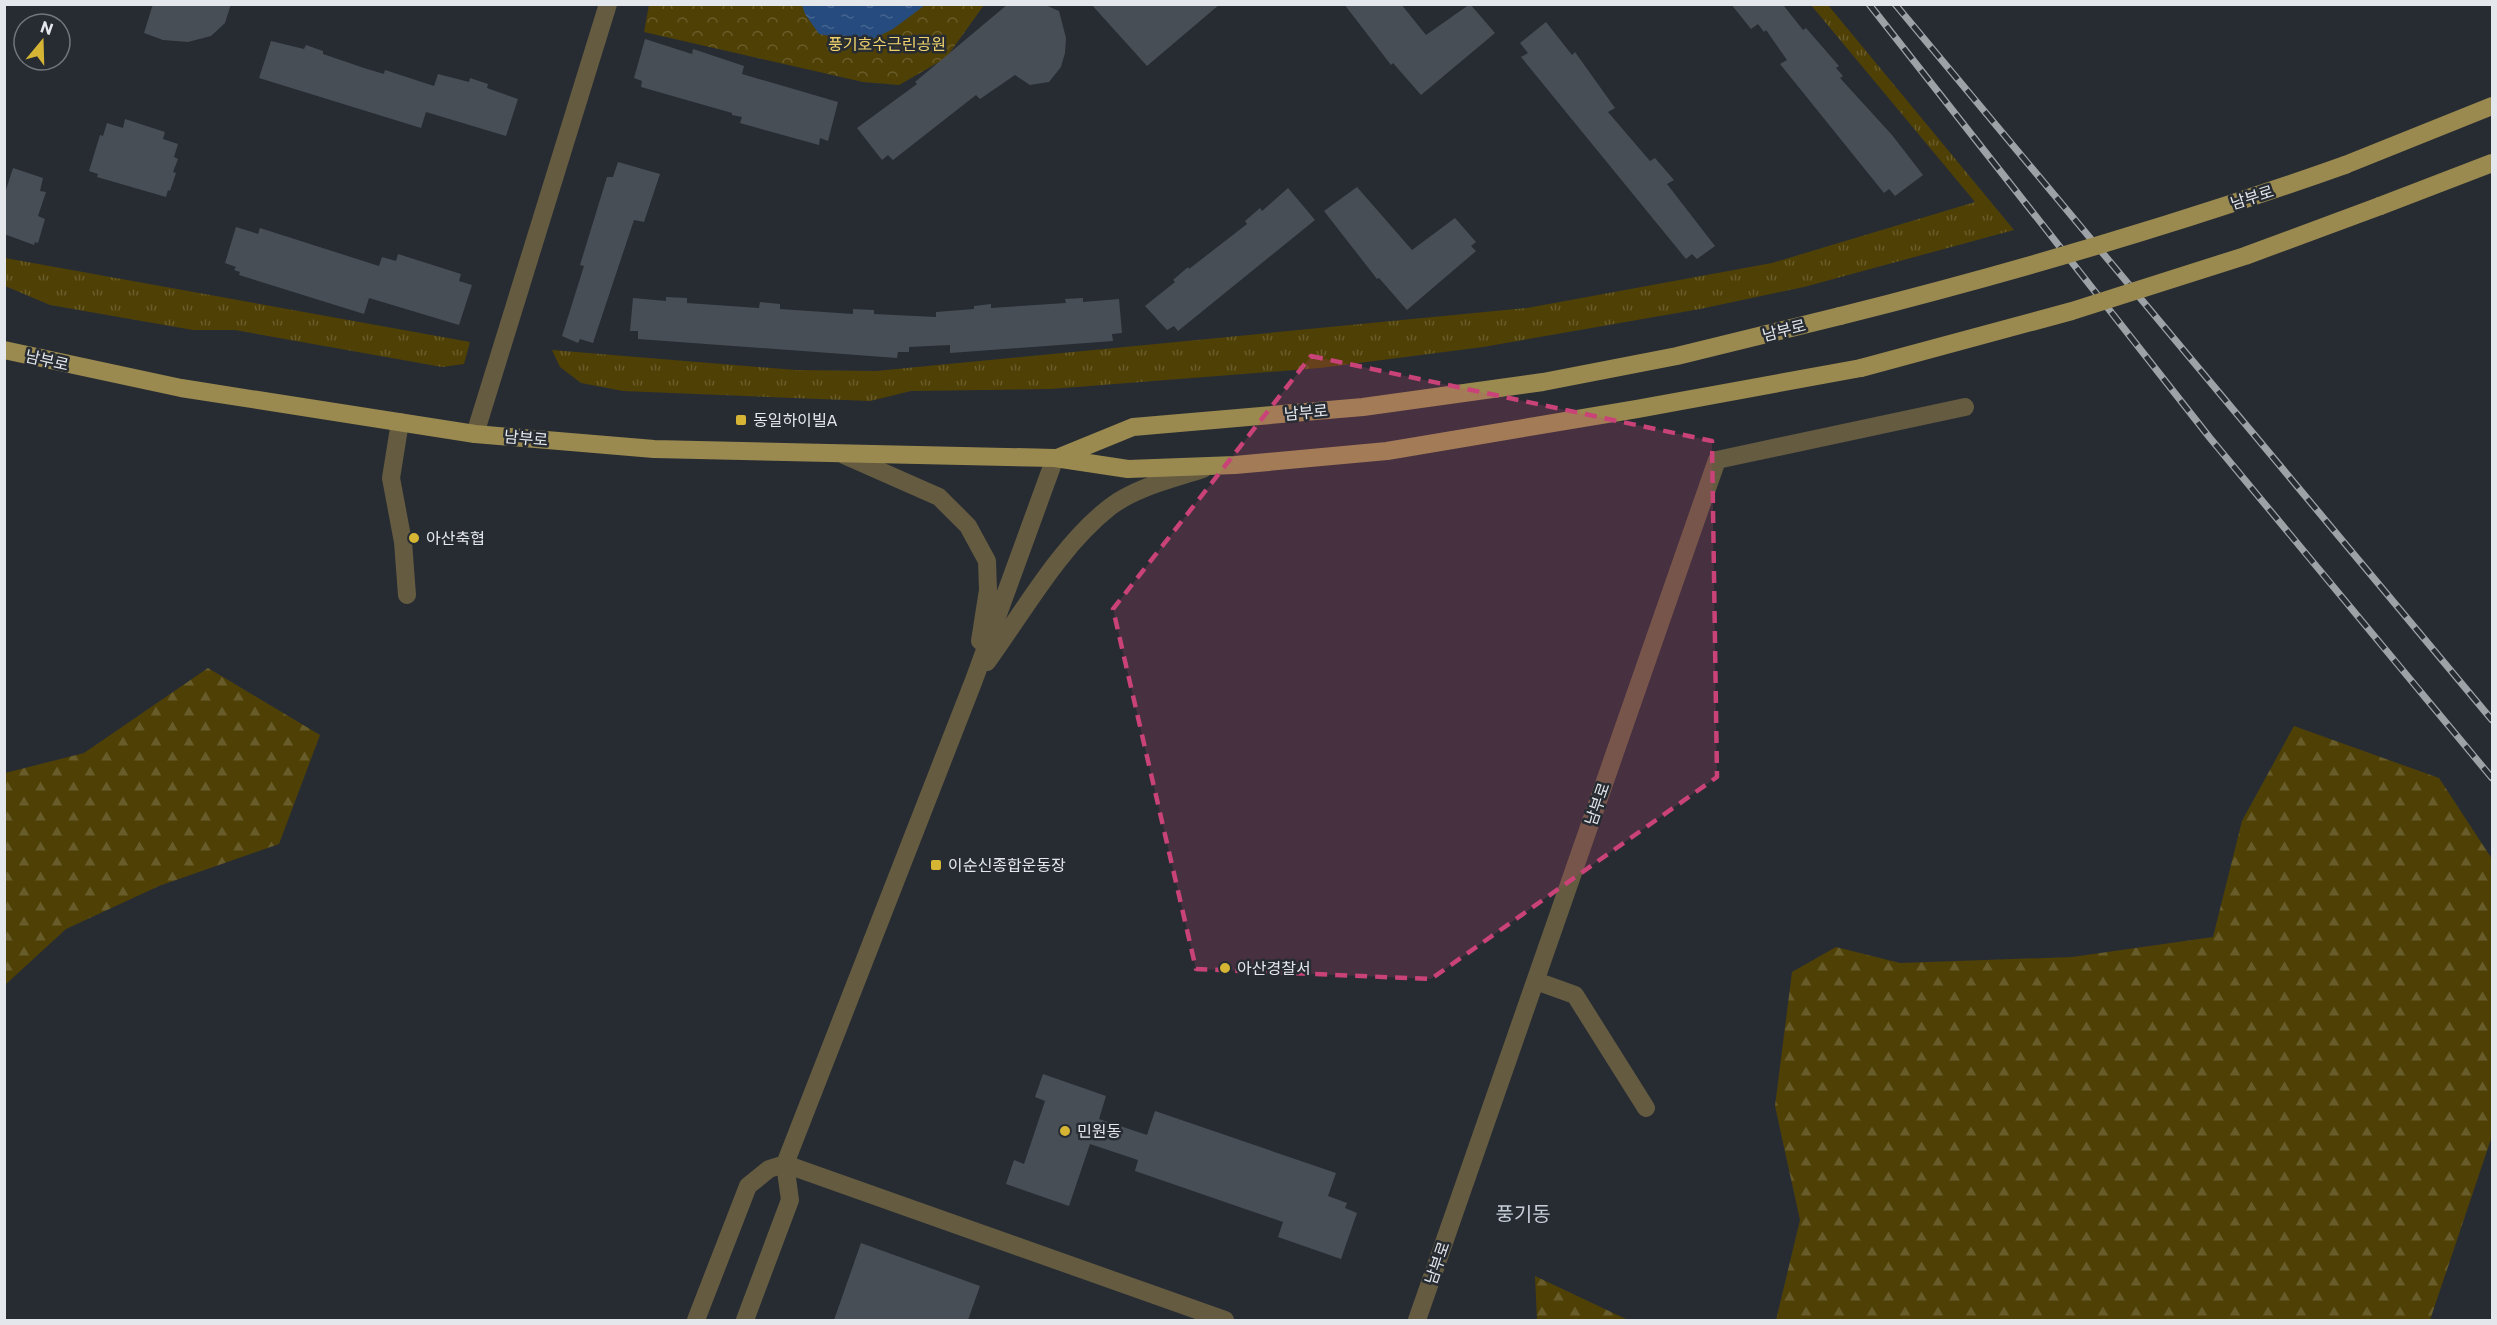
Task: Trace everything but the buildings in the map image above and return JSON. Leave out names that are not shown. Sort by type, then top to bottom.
[{"type":"main road","name":"남부로","points":[[1055,458],[1132,427],[1363,407],[1543,382],[1677,356],[1995,277],[2262,195],[2345,165],[2493,106]]},
{"type":"main road","name":"남부로","points":[[4,350],[181,388],[475,434],[654,449],[1055,458],[1128,469],[1211,466],[1388,451],[1862,368],[2072,311],[2245,256],[2493,163]]},
{"type":"street","points":[[475,434],[608,4]]},
{"type":"street","name":"남부로","points":[[1417,1320],[1717,460],[1965,407]]},
{"type":"street","points":[[400,422],[391,478],[403,542],[407,595]]},
{"type":"street","points":[[844,455],[939,497],[969,526],[987,561],[988,590],[974,680]]},
{"type":"street","points":[[745,1320],[790,1200],[785,1164],[974,680],[1055,458]]},
{"type":"street","points":[[974,680],[1070,547],[1111,506],[1150,486],[1211,466]]},
{"type":"street","points":[[1536,981],[1575,995],[1646,1108]]},
{"type":"street","points":[[696,1320],[748,1186],[769,1169],[785,1164],[1225,1320]]},
{"type":"highlighted area","points":[[1311,356],[1712,441],[1717,777],[1431,979],[1196,969],[1113,609]]},
{"type":"green space","name":"풍기호수근린공원","points":[[649,5],[984,5],[946,58],[899,85],[863,82],[644,32]]},
{"type":"green space","points":[[1811,5],[1828,5],[2014,230],[1804,287],[1700,309],[1483,347],[1320,368],[1051,389],[911,391],[870,401],[623,391],[581,383],[560,367],[552,350],[796,370],[876,371],[1527,308],[1772,263],[1975,202]]},
{"type":"green space","points":[[4,258],[470,342],[464,364],[442,367],[235,330],[193,330],[50,305],[5,286]]},
{"type":"green space","points":[[208,668],[320,735],[279,844],[159,886],[66,929],[5,985],[5,773],[84,753]]},
{"type":"green space","points":[[2294,726],[2439,778],[2492,859],[2492,1136],[2430,1320],[1776,1320],[1800,1220],[1775,1106],[1792,972],[1836,947],[1900,963],[2072,957],[2213,937],[2242,821]]},
{"type":"green space","points":[[1535,1276],[1628,1320],[1537,1320]]},
{"type":"water","points":[[802,4],[925,5],[893,29],[859,46],[819,34],[805,14]]},
{"type":"railway","points":[[1869,4],[2210,438],[2492,778]]},
{"type":"railway","points":[[1895,4],[2492,720]]},
{"type":"place","name":"동일하이빌A","points":[[741,420]]},
{"type":"place","name":"아산축협","points":[[414,538]]},
{"type":"place","name":"이순신종합운동장","points":[[936,865]]},
{"type":"place","name":"아산경찰서","points":[[1225,968]]},
{"type":"place","name":"민원동","points":[[1065,1131]]},
{"type":"district","name":"풍기동","points":[[1523,1214]]}]
